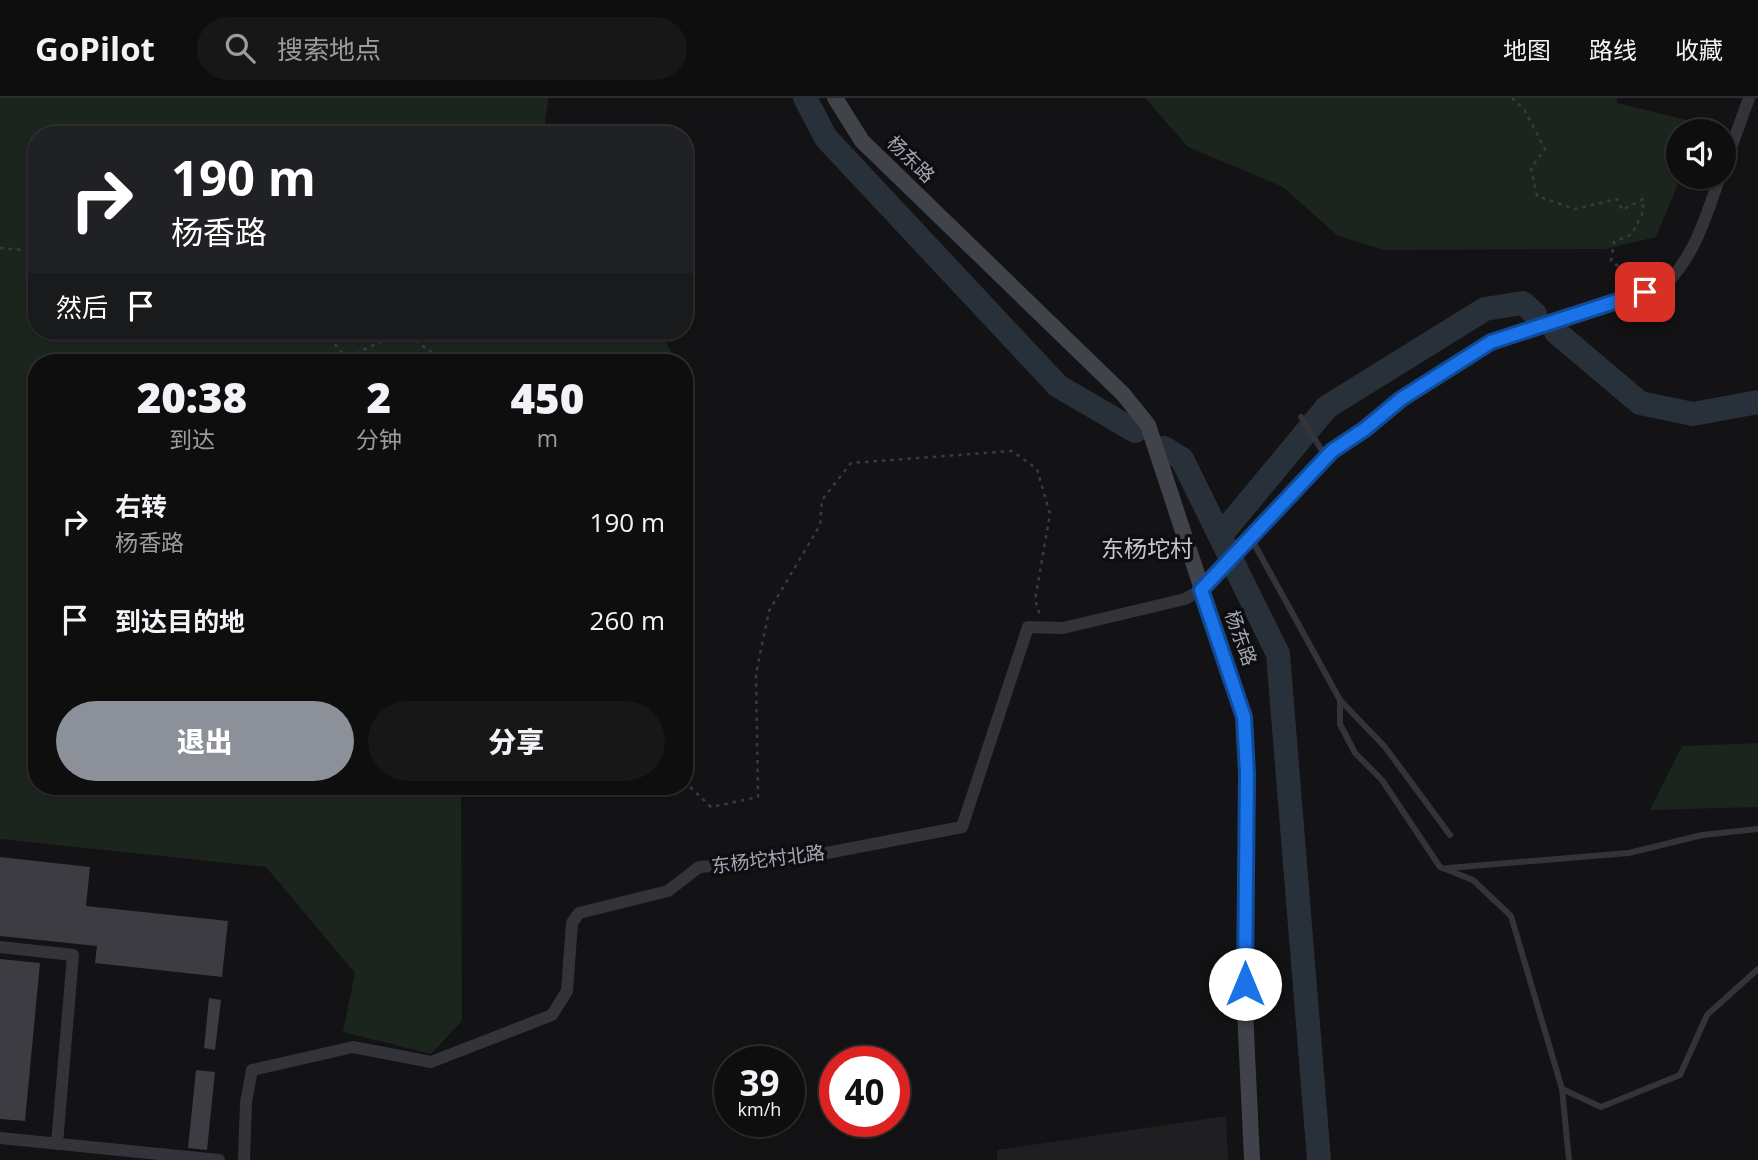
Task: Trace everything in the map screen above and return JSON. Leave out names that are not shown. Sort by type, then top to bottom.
[{"type":"street","name":"杨东路","points":[[835,98],[862,141],[1135,407],[1148,425],[1244,717],[1247,773],[1245,1010],[1252,1160]]},
{"type":"street","points":[[1736,132],[1748,98]]},
{"type":"street","points":[[1201,590],[1326,457],[1401,399],[1491,342],[1667,283],[1681,268],[1697,243],[1716,189]]},
{"type":"street","name":"东杨坨村北路","points":[[244,1160],[246,1102],[253,1070],[354,1047],[430,1062],[552,1015],[567,991],[572,923],[579,913],[668,891],[699,867],[785,861],[962,827],[1028,627],[1063,628],[1185,600],[1201,590]]},
{"type":"street","points":[[0,947],[73,955],[57,1144]]},
{"type":"street","points":[[0,1138],[219,1160]]},
{"type":"lane","points":[[1301,417],[1326,457]]},
{"type":"lane","points":[[1246,541],[1340,700],[1385,747],[1450,835]]},
{"type":"lane","points":[[1340,700],[1340,724],[1355,753],[1382,780],[1440,867],[1473,880],[1511,916],[1562,1089],[1569,1160]]},
{"type":"lane","points":[[1445,869],[1629,853],[1702,835],[1758,829]]},
{"type":"lane","points":[[1562,1089],[1601,1107],[1679,1075],[1707,1015],[1758,969]]},
{"type":"path","points":[[1512,98],[1524,109],[1545,149],[1531,168],[1537,196],[1575,209],[1617,199],[1622,210],[1643,199],[1643,212],[1633,234],[1614,242],[1611,261],[1637,277],[1645,292]]},
{"type":"path","points":[[0,248],[28,250]]},
{"type":"path","points":[[331,340],[343,354],[357,353],[384,340]]},
{"type":"path","points":[[415,340],[433,354]]},
{"type":"path","points":[[693,789],[711,807],[758,797],[756,674],[769,611],[820,525],[822,500],[851,463],[1012,451],[1037,470],[1050,514],[1035,600],[1045,629]]},
{"type":"shaded area","points":[[0,98],[549,98],[545,126],[28,126],[28,340],[665,340],[673,354],[28,354],[28,795],[461,795],[462,1021],[431,1054],[343,1032],[355,973],[266,867],[0,839]]},
{"type":"shaded area","points":[[1145,98],[1617,98],[1617,103],[1683,119],[1666,119],[1666,189],[1676,189],[1656,237],[1606,249],[1384,250],[1338,236],[1283,187],[1188,147]]},
{"type":"shaded area","points":[[1758,743],[1758,807],[1650,810],[1682,746]]},
{"type":"shaded area","points":[[1226,1116],[1228,1160],[997,1160],[997,1150]]},
{"type":"building","points":[[0,857],[90,867],[86,906],[228,921],[222,977],[95,963],[97,946],[0,936]]},
{"type":"building","points":[[0,959],[40,963],[25,1121],[0,1119]]},
{"type":"building","points":[[209,998],[221,1000],[215,1050],[204,1048]]},
{"type":"building","points":[[196,1070],[215,1072],[207,1150],[188,1148]]},
{"type":"waterway","points":[[805,98],[826,138],[1058,386],[1135,431]]},
{"type":"waterway","points":[[1220,536],[1327,407],[1485,309],[1523,303],[1535,314]]},
{"type":"waterway","points":[[1556,332],[1640,403],[1693,414],[1758,402]]},
{"type":"waterway","points":[[1164,448],[1182,459],[1278,654],[1319,1160]]},
{"type":"district","name":"东杨坨村","points":[[1147,549]]},
{"type":"route","points":[[1245,984],[1247,773],[1244,717],[1201,590],[1332,451],[1365,429],[1401,399],[1491,342],[1645,292]]}]
